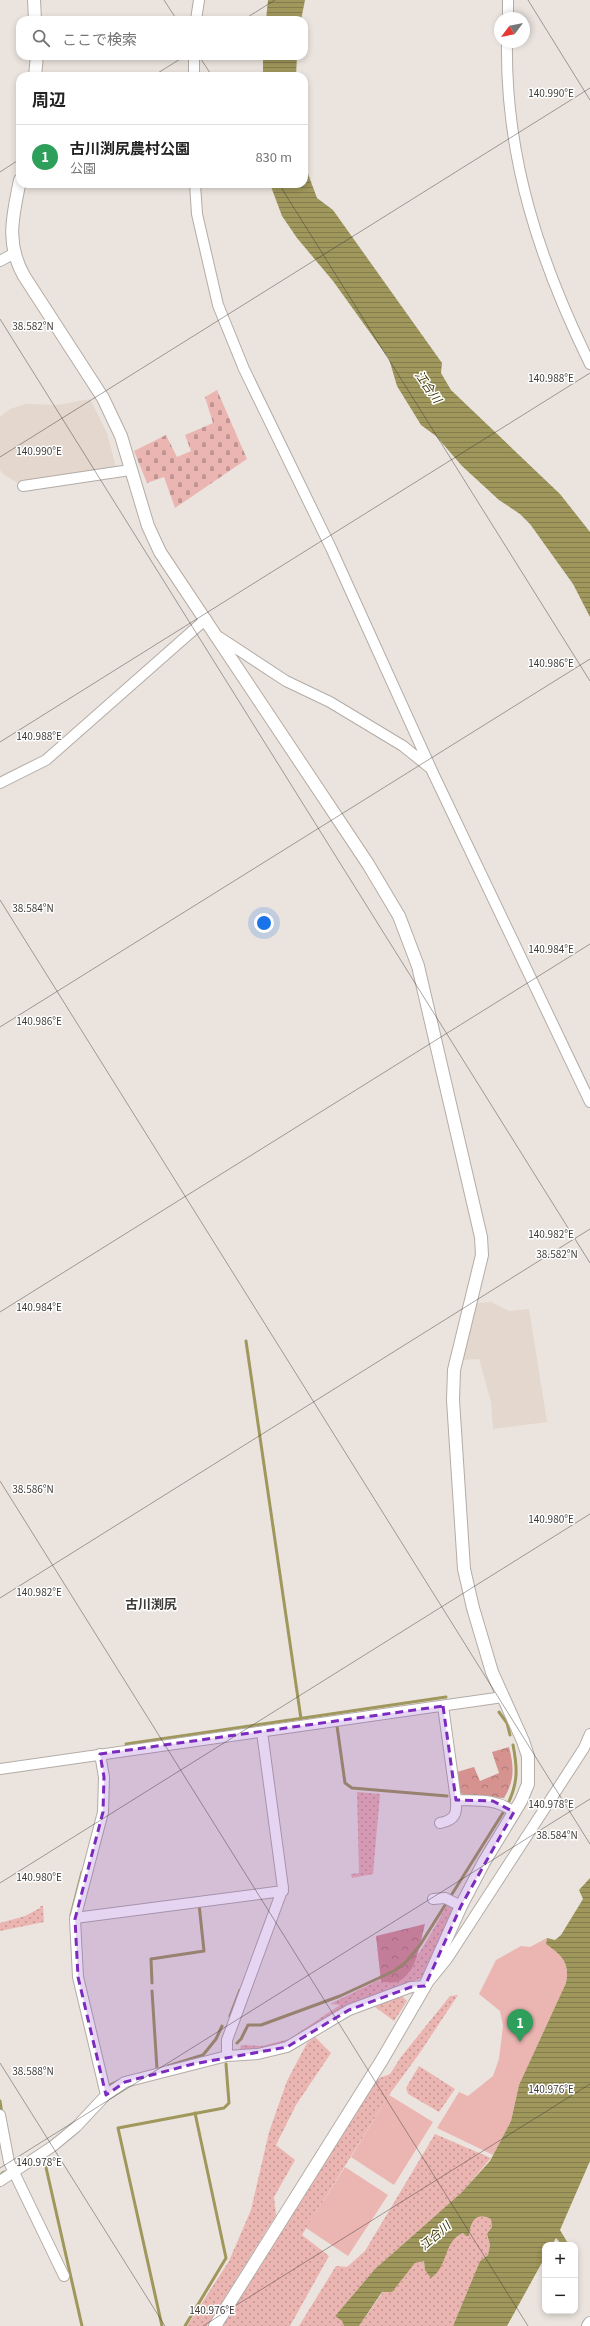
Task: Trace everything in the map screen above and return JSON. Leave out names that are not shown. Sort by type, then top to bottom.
[{"type":"street","points":[[34,0],[35,16]]},
{"type":"street","points":[[197,16],[199,0]]},
{"type":"street","points":[[508,0],[508,12]]},
{"type":"street","points":[[507,48],[508,93],[514,141],[525,197],[540,248],[562,307],[590,364]]},
{"type":"street","points":[[35,72],[37,60]]},
{"type":"street","points":[[194,60],[194,72]]},
{"type":"street","points":[[19,188],[12,236],[13,254],[24,276],[103,398],[121,436],[148,526],[160,552],[219,638],[386,893],[399,916],[418,966],[481,1237],[481,1263],[472,1301],[466,1316],[454,1370],[453,1400],[464,1569],[473,1608],[492,1672],[523,1741],[528,1756],[528,1784],[521,1801],[513,1811],[484,1862],[453,1902],[425,1986]]},
{"type":"street","points":[[195,188],[197,214],[216,297],[233,343],[331,548],[431,768],[590,1102]]},
{"type":"street","points":[[0,261],[13,254]]},
{"type":"street","points":[[23,486],[130,470]]},
{"type":"street","points":[[0,783],[46,760],[206,620]]},
{"type":"street","points":[[219,638],[286,681],[330,702],[402,746],[431,768]]},
{"type":"street","points":[[0,1769],[100,1754],[175,1746],[262,1732],[504,1698]]},
{"type":"street","points":[[440,1823],[450,1821],[454,1817],[457,1810],[443,1706]]},
{"type":"street","points":[[227,2056],[227,2040],[279,1892],[262,1732]]},
{"type":"street","points":[[215,2326],[382,2060],[425,1986],[447,1959],[584,1748],[590,1734]]},
{"type":"street","points":[[100,1754],[104,1777],[103,1812],[75,1918],[78,1977],[106,2095]]},
{"type":"street","points":[[456,1800],[502,1803],[513,1811]]},
{"type":"street","points":[[75,1918],[279,1892]]},
{"type":"street","points":[[432,1899],[453,1902]]},
{"type":"street","points":[[0,2181],[53,2146],[76,2127],[106,2095],[126,2082],[227,2056],[258,2054],[287,2048],[349,2010],[411,1987],[425,1986]]},
{"type":"street","points":[[0,2115],[9,2162],[64,2276]]},
{"type":"highlighted area","points":[[443,1706],[456,1800],[493,1801],[514,1812],[461,1906],[425,1986],[411,1987],[349,2010],[287,2047],[193,2064],[125,2082],[106,2095],[78,1977],[75,1919],[103,1812],[104,1777],[100,1754]]},
{"type":"shaded area","points":[[90,399],[107,433],[116,467],[18,483],[3,474],[0,470],[0,417],[10,409],[26,404],[57,405]]},
{"type":"shaded area","points":[[491,1302],[509,1311],[529,1309],[547,1422],[493,1429],[491,1402],[479,1359],[461,1360],[476,1303]]},
{"type":"green space","points":[[217,390],[247,459],[175,508],[164,477],[147,483],[134,451],[166,435],[177,457],[191,451],[185,435],[213,423],[205,397]]},
{"type":"green space","points":[[509,1747],[513,1767],[512,1779],[504,1798],[463,1795],[459,1791],[457,1772],[474,1767],[480,1781],[499,1773],[492,1752]]},
{"type":"green space","points":[[357,1792],[380,1794],[373,1874],[352,1878],[351,1874],[359,1873]]},
{"type":"green space","points":[[448,1903],[456,1906],[422,1978],[395,1987],[350,2007],[294,2041],[262,2049],[240,2050],[241,2045],[262,2046],[289,2039],[340,2005],[330,2004],[381,1979],[380,1982],[397,1982],[405,1973],[431,1934]]},
{"type":"green space","points":[[40,1906],[43,1906],[44,1922],[0,1931],[0,1923],[25,1916],[40,1908]]},
{"type":"green space","points":[[425,1924],[417,1957],[409,1972],[404,1978],[397,1982],[381,1982],[376,1936]]},
{"type":"green space","points":[[547,1938],[546,1944],[564,1960],[567,1970],[566,1983],[519,2085],[511,2121],[493,2155],[437,2128],[459,2092],[468,2096],[493,2076],[499,2059],[503,2026],[500,2011],[479,1994],[496,1960],[521,1946],[530,1947]]},
{"type":"green space","points":[[400,1994],[407,2001],[394,2021],[375,2007]]},
{"type":"green space","points":[[458,1995],[419,2054],[389,2095],[302,2235],[329,2256],[290,2326],[222,2326],[377,2079],[390,2074],[401,2057],[450,1996]]},
{"type":"green space","points":[[315,2037],[331,2053],[296,2105],[276,2145],[295,2160],[274,2197],[276,2215],[207,2326],[187,2326],[229,2261],[251,2210],[269,2132],[287,2081],[307,2043]]},
{"type":"green space","points":[[419,2066],[455,2089],[439,2112],[408,2094],[406,2088]]},
{"type":"green space","points":[[389,2095],[433,2122],[394,2185],[351,2157]]},
{"type":"green space","points":[[435,2134],[491,2158],[461,2193],[375,2269],[335,2316],[342,2321],[344,2326],[299,2326],[336,2266],[347,2267],[365,2251]]},
{"type":"green space","points":[[345,2167],[388,2195],[348,2256],[306,2228]]},
{"type":"green space","points":[[483,2215],[491,2219],[492,2227],[487,2235],[490,2245],[488,2255],[480,2261],[453,2326],[359,2326],[383,2292],[392,2291],[415,2263],[424,2261],[425,2270],[455,2237],[463,2233],[466,2235],[474,2220]]},
{"type":"water","points":[[268,0],[305,0],[302,16],[266,16]]},
{"type":"water","points":[[263,60],[297,60],[296,72],[263,72]]},
{"type":"water","name":"江合川","points":[[308,174],[317,198],[333,210],[442,363],[441,373],[451,390],[560,494],[590,532],[590,617],[573,584],[530,524],[520,514],[499,500],[462,466],[436,436],[421,425],[397,386],[389,359],[333,281],[297,238],[282,216],[272,188],[308,188]]},
{"type":"water","name":"江合川","points":[[590,1878],[590,2161],[560,2230],[567,2242],[559,2242],[556,2238],[554,2242],[542,2242],[542,2262],[507,2326],[453,2326],[480,2261],[488,2255],[490,2245],[487,2234],[492,2227],[491,2219],[481,2216],[472,2222],[469,2236],[466,2236],[463,2233],[452,2242],[441,2267],[431,2278],[425,2270],[424,2261],[415,2263],[392,2292],[382,2292],[359,2326],[344,2326],[342,2321],[335,2316],[375,2269],[461,2193],[490,2161],[511,2121],[519,2085],[566,1983],[567,1970],[564,1960],[546,1944],[547,1938],[555,1940],[561,1935],[583,1899],[579,1890]]},
{"type":"waterway","points":[[246,1341],[301,1719]]},
{"type":"waterway","points":[[126,1744],[446,1697]]},
{"type":"waterway","points":[[499,1712],[507,1723],[510,1735]]},
{"type":"waterway","points":[[337,1726],[345,1783],[352,1788],[447,1796]]},
{"type":"waterway","points":[[237,2043],[241,2039],[248,2025],[261,2025],[340,1996],[394,1971],[406,1962],[420,1945],[506,1808],[513,1792],[516,1777],[516,1762],[513,1745]]},
{"type":"waterway","points":[[71,1915],[82,1872]]},
{"type":"waterway","points":[[152,1983],[151,1959],[204,1951],[199,1904]]},
{"type":"waterway","points":[[230,2016],[240,1990]]},
{"type":"waterway","points":[[152,1991],[157,2069]]},
{"type":"waterway","points":[[168,2066],[203,2055],[216,2039],[222,2026]]},
{"type":"waterway","points":[[162,2326],[118,2128],[224,2108],[229,2103],[226,2064]]},
{"type":"waterway","points":[[108,2086],[124,2078]]},
{"type":"waterway","points":[[0,2101],[2,2114]]},
{"type":"waterway","points":[[185,2326],[226,2258],[195,2113]]},
{"type":"waterway","points":[[45,2163],[82,2326]]},
{"type":"waterway","points":[[0,2175],[4,2172]]},
{"type":"place","name":"古川渕尻農村公園","points":[[520,2042]]},
{"type":"district","name":"古川渕尻","points":[[151,1604]]}]
